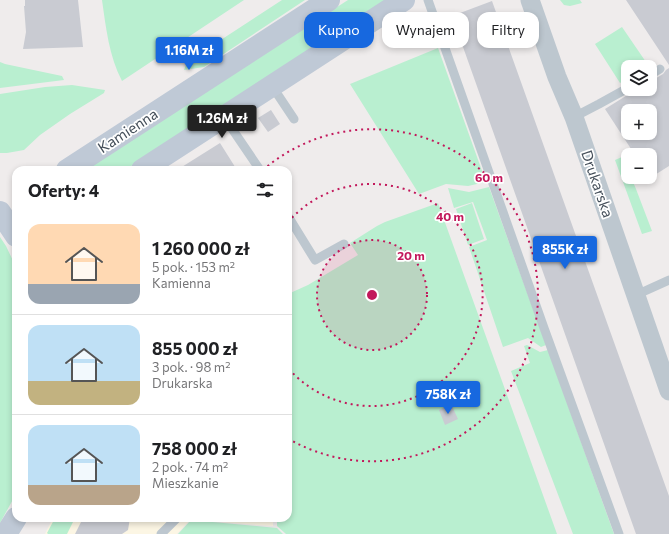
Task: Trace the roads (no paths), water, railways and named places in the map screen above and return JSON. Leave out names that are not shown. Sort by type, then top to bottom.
[{"type":"street","name":"Kamienna","points":[[73,166],[329,0]]},
{"type":"street","points":[[148,166],[404,0]]},
{"type":"street","name":"Drukarska","points":[[530,0],[557,77],[574,117],[669,391]]},
{"type":"street","points":[[12,204],[0,212],[12,230]]},
{"type":"street","points":[[6,534],[14,522]]},
{"type":"lane","points":[[428,0],[619,534]]},
{"type":"lane","points":[[272,85],[294,119]]},
{"type":"lane","points":[[574,117],[621,92]]},
{"type":"lane","points":[[224,117],[257,166]]},
{"type":"lane","points":[[292,223],[315,260],[344,244]]},
{"type":"lane","points":[[636,295],[669,280]]},
{"type":"lane","points":[[161,534],[173,522]]}]
